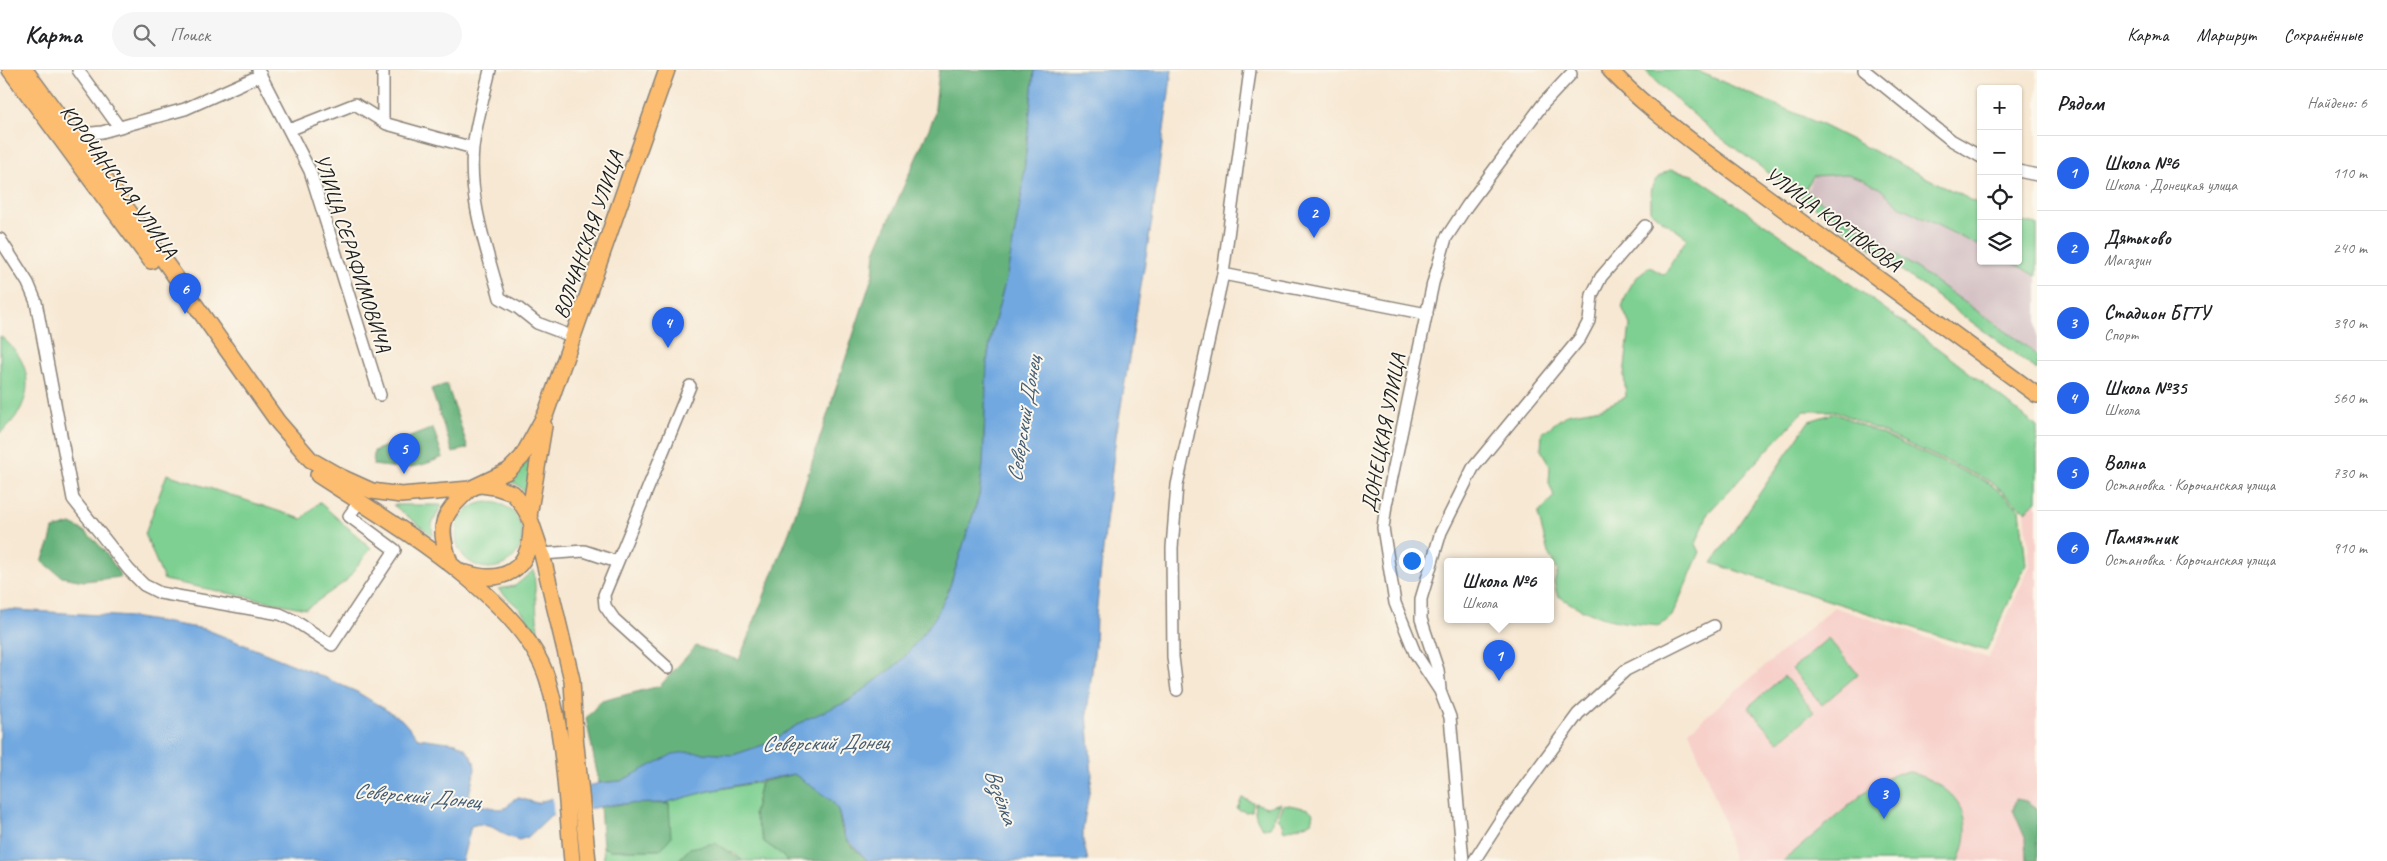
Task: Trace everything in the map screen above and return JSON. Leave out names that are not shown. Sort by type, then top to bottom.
[{"type":"main road","name":"КОРОЧАНСКАЯ УЛИЦА","points":[[10,70],[127,227],[272,431],[305,467],[455,567]]},
{"type":"main road","name":"КОРОЧАНСКАЯ УЛИЦА","points":[[25,70],[278,422],[312,460],[340,477],[372,490],[401,496],[476,487]]},
{"type":"main road","name":"ВОЛЧАНСКАЯ УЛИЦА","points":[[546,413],[668,70]]},
{"type":"main road","name":"УЛИЦА КОСТЮКОВА","points":[[1610,70],[1650,108],[1703,150],[2037,395]]},
{"type":"main road","points":[[546,413],[522,457],[508,471],[476,487],[454,505],[445,518],[442,531],[455,567],[508,615],[537,654],[548,681],[560,737],[572,861]]},
{"type":"main road","points":[[518,567],[531,547],[530,520],[546,413]]},
{"type":"main road","points":[[476,487],[496,487],[512,493],[530,520],[542,554],[572,680],[575,736],[588,861]]},
{"type":"main road","points":[[455,567],[483,578],[502,576],[542,554]]},
{"type":"street","points":[[78,70],[119,127]]},
{"type":"street","points":[[382,70],[383,121]]},
{"type":"street","points":[[490,70],[473,148],[473,174],[481,229],[500,298],[518,308],[537,323],[574,338]]},
{"type":"street","points":[[1176,690],[1172,548],[1177,485],[1223,274],[1250,70]]},
{"type":"street","points":[[1864,70],[1950,140],[1977,155]]},
{"type":"street","points":[[73,135],[102,132],[185,109],[260,73]]},
{"type":"street","name":"УЛИЦА СЕРАФИМОВИЧА","points":[[260,73],[310,171],[380,396]]},
{"type":"street","name":"ДОНЕЦКАЯ УЛИЦА","points":[[1463,861],[1450,717],[1440,691],[1415,653],[1395,602],[1383,528],[1386,505],[1433,282],[1446,238],[1467,206],[1543,104],[1571,74]]},
{"type":"street","points":[[289,130],[355,104],[383,121],[473,148]]},
{"type":"street","points":[[2022,172],[2037,174]]},
{"type":"street","points":[[1440,691],[1438,670],[1421,619],[1422,598],[1441,532],[1473,468],[1580,338],[1589,320],[1592,295],[1602,277],[1645,226]]},
{"type":"street","points":[[0,239],[28,283],[36,302],[73,499],[129,570],[144,585],[167,594],[261,609],[280,614],[296,621],[332,645],[395,550],[349,516],[359,502]]},
{"type":"street","points":[[1223,274],[1427,314]]},
{"type":"street","points":[[668,668],[614,619],[605,606],[604,595],[690,386]]},
{"type":"street","points":[[542,554],[584,551],[617,562]]},
{"type":"street","points":[[1474,861],[1503,816],[1578,714],[1626,670],[1714,626]]},
{"type":"shaded area","points":[[1843,166],[1977,236],[1977,265],[2022,265],[2022,262],[2037,268],[2037,357],[1807,190],[1816,172]]},
{"type":"shaded area","points":[[2037,501],[2037,861],[1733,861],[1724,821],[1689,731],[1834,607],[1988,658],[2030,566],[2025,511]]},
{"type":"green space","points":[[939,70],[1034,70],[1022,193],[1007,275],[992,332],[987,361],[983,464],[979,496],[948,592],[936,616],[899,663],[863,691],[836,708],[797,725],[766,744],[733,755],[696,753],[647,768],[621,781],[599,783],[586,718],[601,701],[660,686],[696,646],[739,660],[790,530],[873,274],[875,252],[934,117]]},
{"type":"green space","points":[[1645,70],[1695,70],[1818,123],[1977,203],[1977,245],[1903,208],[1879,188],[1847,174],[1813,176],[1805,190],[2014,337],[2037,355],[2037,370],[1717,135]]},
{"type":"green space","points":[[1670,170],[1693,175],[1911,328],[2037,427],[2037,501],[2025,511],[1989,481],[1836,411],[1804,411],[1708,513],[1696,544],[1700,552],[1672,616],[1660,626],[1618,621],[1594,615],[1557,595],[1554,582],[1558,571],[1554,564],[1554,558],[1551,558],[1548,553],[1538,514],[1554,496],[1549,483],[1550,466],[1541,450],[1542,433],[1567,414],[1601,408],[1626,397],[1624,375],[1630,325],[1622,307],[1624,301],[1635,279],[1650,267],[1664,275],[1687,238],[1651,212],[1652,186],[1663,174]]},
{"type":"green space","points":[[2022,222],[2037,225],[2037,276],[2016,265],[2022,265]]},
{"type":"green space","points":[[0,336],[21,359],[27,384],[20,410],[12,422],[0,433]]},
{"type":"green space","points":[[447,384],[468,448],[453,453],[431,389]]},
{"type":"green space","points":[[1835,413],[1989,483],[2020,509],[2026,565],[1986,651],[1712,563],[1809,421]]},
{"type":"green space","points":[[433,428],[443,457],[409,467],[373,465],[374,451]]},
{"type":"green space","points":[[531,458],[527,495],[517,484],[506,481]]},
{"type":"green space","points":[[167,474],[302,519],[319,502],[371,548],[346,581],[306,609],[164,580],[145,534]]},
{"type":"green space","points":[[489,502],[502,505],[512,512],[519,522],[522,535],[519,548],[512,558],[502,565],[489,568],[476,565],[466,558],[459,548],[456,535],[459,522],[466,512],[476,505]]},
{"type":"green space","points":[[393,505],[442,505],[432,524],[433,536]]},
{"type":"green space","points":[[71,524],[94,539],[121,577],[84,581],[62,577],[42,561],[53,529]]},
{"type":"green space","points":[[534,570],[538,634],[521,610],[498,589],[515,586]]},
{"type":"green space","points":[[1828,638],[1858,674],[1822,705],[1792,669]]},
{"type":"green space","points":[[1784,676],[1814,712],[1778,742],[1748,707]]},
{"type":"green space","points":[[1910,772],[1939,785],[1959,804],[1964,815],[1966,829],[1959,861],[1783,861],[1876,783],[1894,774]]},
{"type":"green space","points":[[794,774],[832,801],[838,810],[842,831],[849,843],[868,861],[787,861],[780,853],[764,842],[754,814],[761,782]]},
{"type":"green space","points":[[761,782],[754,814],[764,842],[780,853],[787,861],[743,861],[734,853],[690,848],[678,861],[604,861],[603,847],[610,850],[660,850],[669,804],[664,803],[709,791]]},
{"type":"green space","points":[[1242,798],[1253,802],[1252,811],[1246,812],[1237,809]]},
{"type":"green space","points":[[2016,799],[2027,801],[2037,808],[2037,861],[2027,861],[2026,840],[2013,810]]},
{"type":"green space","points":[[636,803],[669,804],[671,837],[660,850],[610,850],[603,847],[600,806]]},
{"type":"green space","points":[[1255,803],[1267,807],[1281,803],[1270,827],[1263,828],[1257,819]]},
{"type":"green space","points":[[1284,804],[1309,809],[1313,813],[1311,823],[1284,831],[1281,822],[1277,819]]},
{"type":"green space","points":[[715,843],[743,861],[678,861],[690,848]]},
{"type":"water","points":[[1034,70],[1172,70],[1152,220],[1116,436],[1096,615],[1095,646],[1087,713],[1092,776],[1083,827],[1083,840],[1088,861],[868,861],[845,837],[838,810],[832,801],[794,774],[709,791],[664,803],[617,804],[551,815],[528,837],[519,840],[509,837],[492,827],[479,824],[471,826],[462,861],[0,861],[0,609],[131,617],[205,629],[357,692],[401,719],[418,738],[456,743],[465,748],[474,761],[475,769],[469,795],[470,803],[499,809],[506,808],[514,799],[519,798],[537,803],[599,783],[621,781],[673,754],[688,752],[733,755],[766,744],[807,719],[849,701],[899,663],[936,616],[948,592],[979,496],[983,464],[987,361],[992,332],[1007,275],[1022,193]]},
{"type":"pier","points":[[586,784],[589,811],[554,817],[552,795]]},
{"type":"place","name":"Дятьково","points":[[1314,238]]},
{"type":"place","name":"Памятник","points":[[185,314]]},
{"type":"place","name":"Школа №35","points":[[668,348]]},
{"type":"place","name":"Волна","points":[[404,474]]},
{"type":"place","name":"Школа №6","points":[[1499,681]]},
{"type":"place","name":"Стадион БГТУ","points":[[1884,819]]},
{"type":"water label","name":"Северский Донец","points":[[1023,419]]},
{"type":"water label","name":"Северский Донец","points":[[825,742]]},
{"type":"water label","name":"Северский Донец","points":[[417,795]]},
{"type":"water label","name":"Везёлка","points":[[1002,796]]}]
